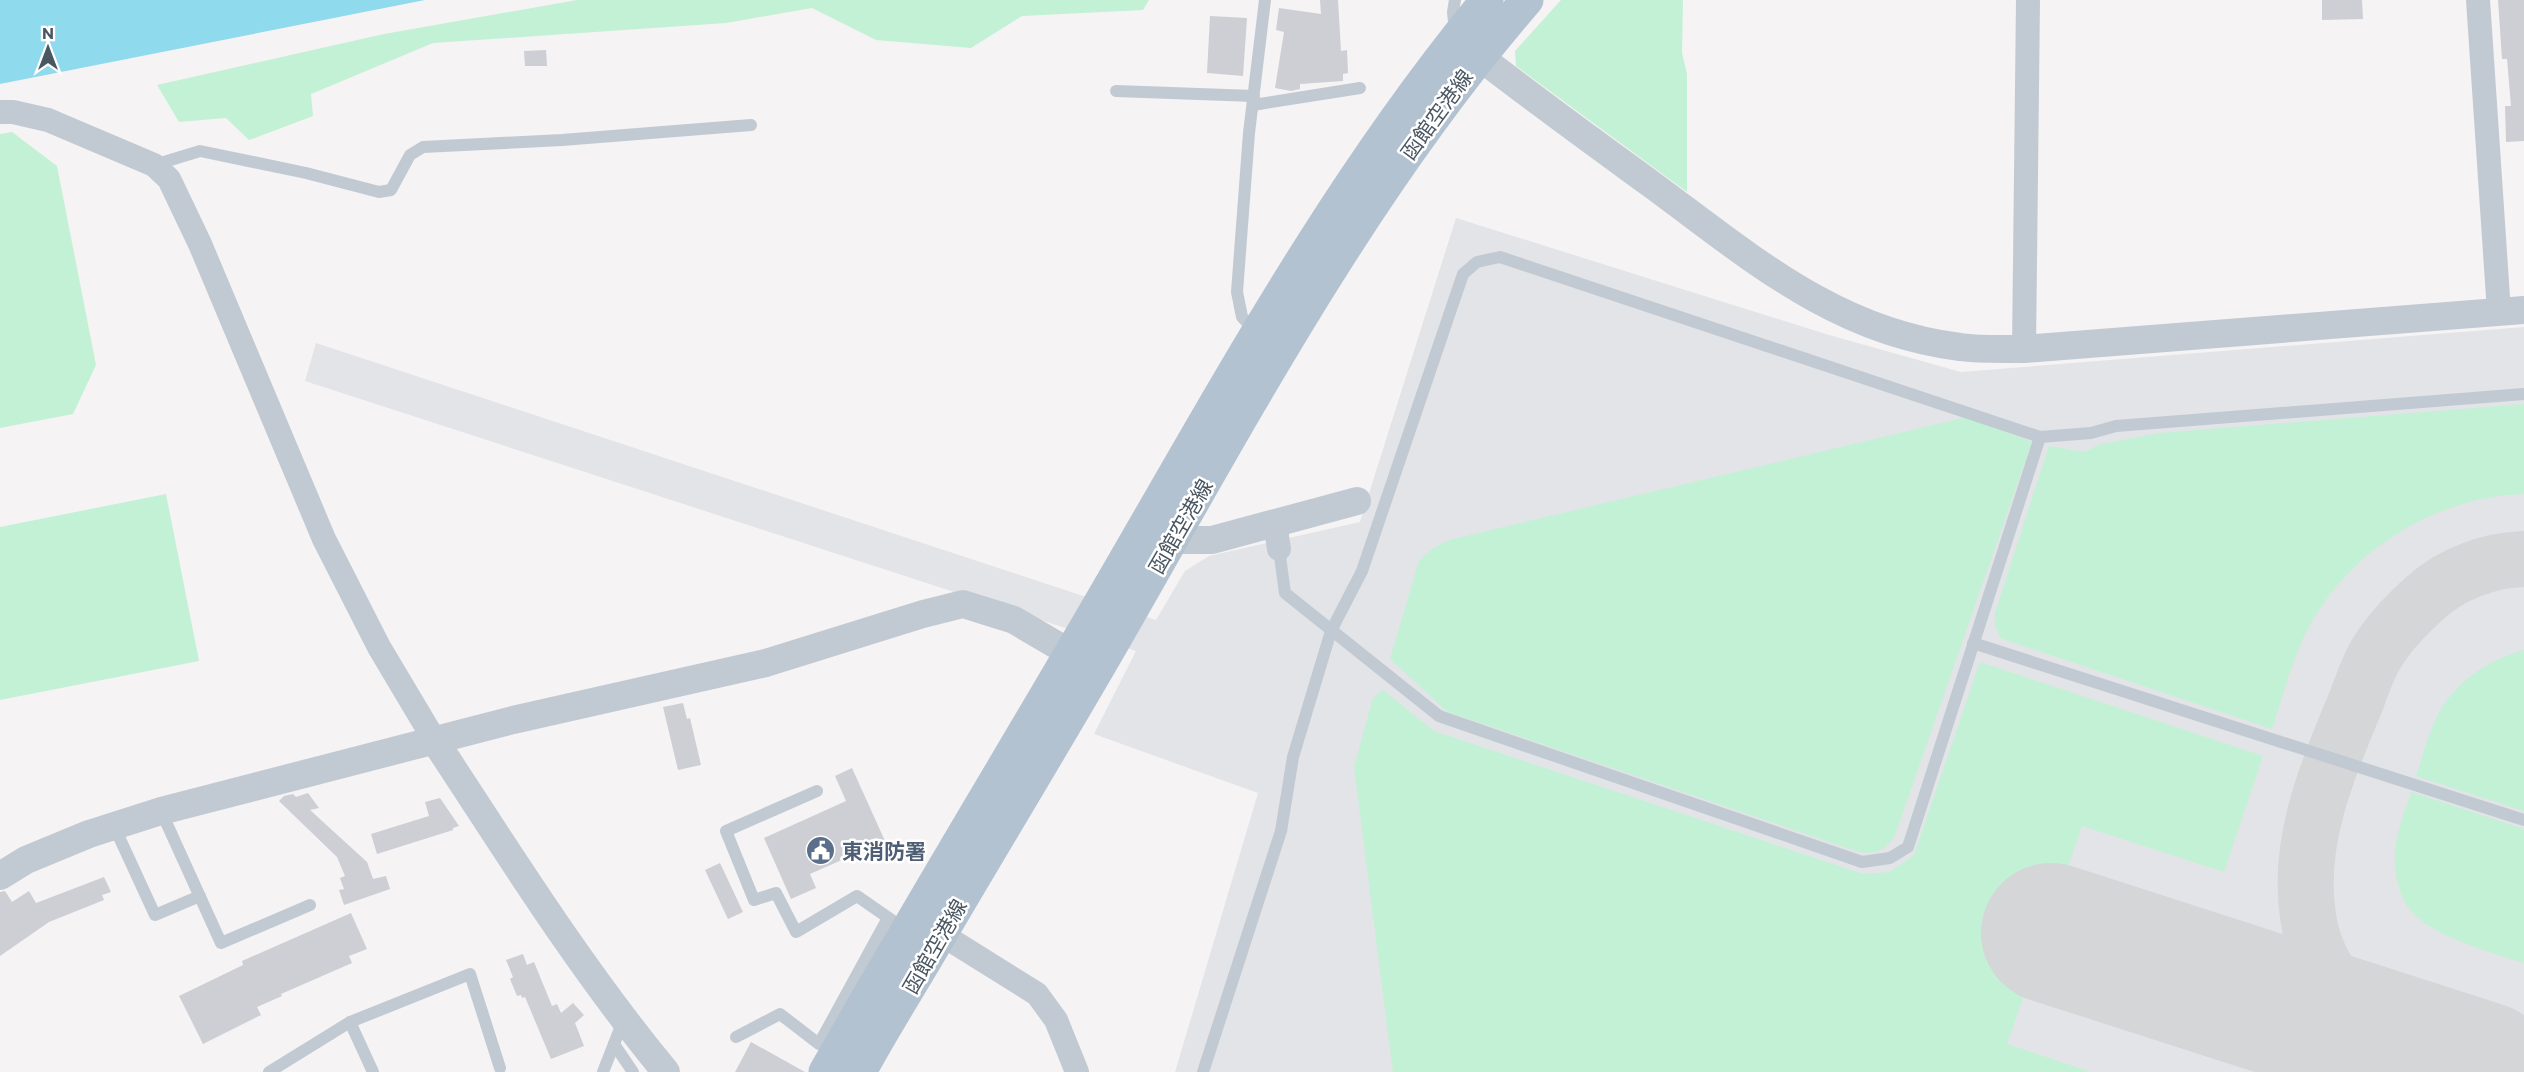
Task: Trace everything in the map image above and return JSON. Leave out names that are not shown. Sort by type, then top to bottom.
[{"type":"main road","name":"函館空港線","points":[[825,1072],[919,935],[1084,661],[1268,344],[1377,199],[1421,133],[1467,47],[1487,0]]},
{"type":"main road","name":"函館空港線","points":[[1467,47],[1527,0]]},
{"type":"main road","name":"函館空港線","points":[[860,1072],[919,935]]},
{"type":"street","points":[[2024,349],[2028,0]]},
{"type":"street","points":[[1467,47],[1759,264],[1818,302],[1887,332],[1924,341],[1960,347],[2024,349],[2511,311],[2478,0]]},
{"type":"street","points":[[0,112],[13,112],[48,120],[161,172],[200,244],[324,539],[379,647],[435,741],[546,912],[618,1031],[666,1072]]},
{"type":"street","points":[[1158,534],[1212,540],[1277,536],[1357,501]]},
{"type":"street","points":[[0,876],[26,860],[89,834],[161,811],[513,720],[766,663],[922,614],[963,604],[1014,620],[1084,661]]},
{"type":"street","points":[[919,935],[1037,994],[1056,1020],[1077,1072]]},
{"type":"lane","points":[[1265,0],[1253,101],[1237,292],[1242,317],[1268,344]]},
{"type":"lane","points":[[1455,0],[1453,12],[1467,47]]},
{"type":"lane","points":[[1116,91],[1253,101],[1360,88]]},
{"type":"lane","points":[[161,172],[200,151],[306,173],[380,192],[391,190],[410,155],[423,147],[561,140],[751,125]]},
{"type":"lane","points":[[1203,1072],[1281,831],[1293,757],[1331,631],[1362,571],[1464,274],[1478,262],[1500,257],[2040,437],[2091,433],[2115,426],[2524,394]]},
{"type":"lane","points":[[1277,536],[1285,593],[1439,716],[1862,862],[1890,858],[1908,847],[2040,437]]},
{"type":"lane","points":[[1973,643],[2524,820]]},
{"type":"lane","points":[[736,1037],[780,1014],[819,1044],[919,935],[857,896],[796,932],[776,893],[754,900],[726,831],[817,791]]},
{"type":"lane","points":[[161,811],[221,942],[310,905]]},
{"type":"lane","points":[[114,826],[154,915],[200,896]]},
{"type":"lane","points":[[269,1072],[350,1022],[470,974],[498,1071]]},
{"type":"lane","points":[[350,1022],[373,1072]]},
{"type":"lane","points":[[603,1072],[618,1031]]},
{"type":"lane","points":[[618,1031],[633,1072]]},
{"type":"shaded area","points":[[1456,218],[1829,335],[1961,372],[2524,327],[2524,1072],[1175,1072],[1258,793],[1094,734],[1136,651],[305,381],[316,343],[1156,620],[1185,571],[1209,556],[1360,522]]},
{"type":"green space","points":[[577,0],[1149,0],[1143,10],[1022,16],[971,48],[876,40],[812,8],[726,23],[433,43],[311,94],[313,116],[249,140],[226,118],[179,122],[157,85],[384,34]]},
{"type":"green space","points":[[1561,0],[1683,0],[1682,53],[1687,74],[1687,192],[1516,66],[1515,51]]},
{"type":"green space","points":[[12,132],[57,166],[96,365],[73,414],[0,428],[0,134]]},
{"type":"green space","points":[[2524,404],[2524,494],[2492,497],[2461,504],[2431,515],[2377,547],[2353,568],[2332,592],[2307,631],[2290,672],[2272,729],[2000,638],[1995,624],[1995,613],[2049,446],[2084,452],[2101,444],[2160,433]]},
{"type":"green space","points":[[1967,417],[2032,442],[1894,838],[1877,851],[1868,853],[1856,851],[1448,712],[1390,659],[1419,561],[1432,549],[1449,540]]},
{"type":"green space","points":[[166,494],[199,661],[0,700],[0,527]]},
{"type":"green space","points":[[2524,650],[2524,811],[2416,776],[2434,722],[2454,692],[2463,682],[2486,666]]},
{"type":"green space","points":[[1980,662],[2263,756],[2224,872],[2082,826],[2007,1044],[2091,1072],[1393,1072],[1354,767],[1373,698],[1383,690],[1434,731],[1863,874],[1890,872],[1914,855]]},
{"type":"green space","points":[[2411,792],[2524,829],[2524,963],[2480,949],[2434,929],[2421,921],[2407,905],[2398,882],[2395,850],[2399,828]]},
{"type":"water","points":[[0,0],[425,0],[0,84]]},
{"type":"building","points":[[1320,0],[1338,0],[1341,51],[1347,50],[1348,73],[1343,74],[1343,81],[1300,84],[1300,89],[1291,91],[1275,88],[1284,32],[1276,30],[1279,8],[1321,14]]},
{"type":"building","points":[[2322,0],[2362,0],[2363,19],[2322,20]]},
{"type":"building","points":[[2498,0],[2524,0],[2524,141],[2506,142],[2505,106],[2511,106],[2507,59],[2502,59]]},
{"type":"building","points":[[1210,16],[1247,18],[1243,76],[1207,73]]},
{"type":"building","points":[[546,50],[547,66],[525,66],[524,51]]},
{"type":"building","points":[[683,703],[687,719],[690,718],[701,765],[678,770],[663,707]]},
{"type":"building","points":[[852,768],[885,841],[810,874],[816,888],[791,899],[764,838],[846,801],[835,776]]},
{"type":"building","points":[[308,793],[319,808],[310,810],[367,862],[373,879],[386,876],[390,889],[344,905],[339,890],[344,889],[340,878],[345,876],[337,857],[279,801],[284,796],[293,794],[296,797]]},
{"type":"building","points":[[440,798],[459,826],[453,830],[377,854],[371,834],[429,816],[425,802]]},
{"type":"building","points":[[720,863],[743,912],[728,919],[705,870]]},
{"type":"building","points":[[104,877],[111,892],[102,895],[104,900],[49,922],[0,956],[0,892],[5,891],[12,902],[29,891],[36,903]]},
{"type":"building","points":[[351,913],[367,949],[349,956],[352,963],[257,1007],[261,1015],[203,1044],[179,996],[243,965],[242,961]]},
{"type":"building","points":[[523,954],[527,965],[534,962],[552,1006],[557,1004],[561,1013],[573,1003],[584,1015],[575,1023],[584,1046],[551,1059],[525,997],[517,996],[510,979],[513,977],[506,960]]},
{"type":"building","points":[[751,1042],[805,1072],[735,1072]]},
{"type":"taxiway","points":[[2400,1045],[2368,1020],[2340,990],[2329,974],[2312,937],[2308,916],[2306,863],[2316,811],[2332,760],[2368,669],[2391,633],[2435,589],[2459,575],[2484,565],[2524,559]]},
{"type":"runway","points":[[2051,933],[2483,1072]]},
{"type":"place","name":"東消防署","points":[[821,850]]}]
